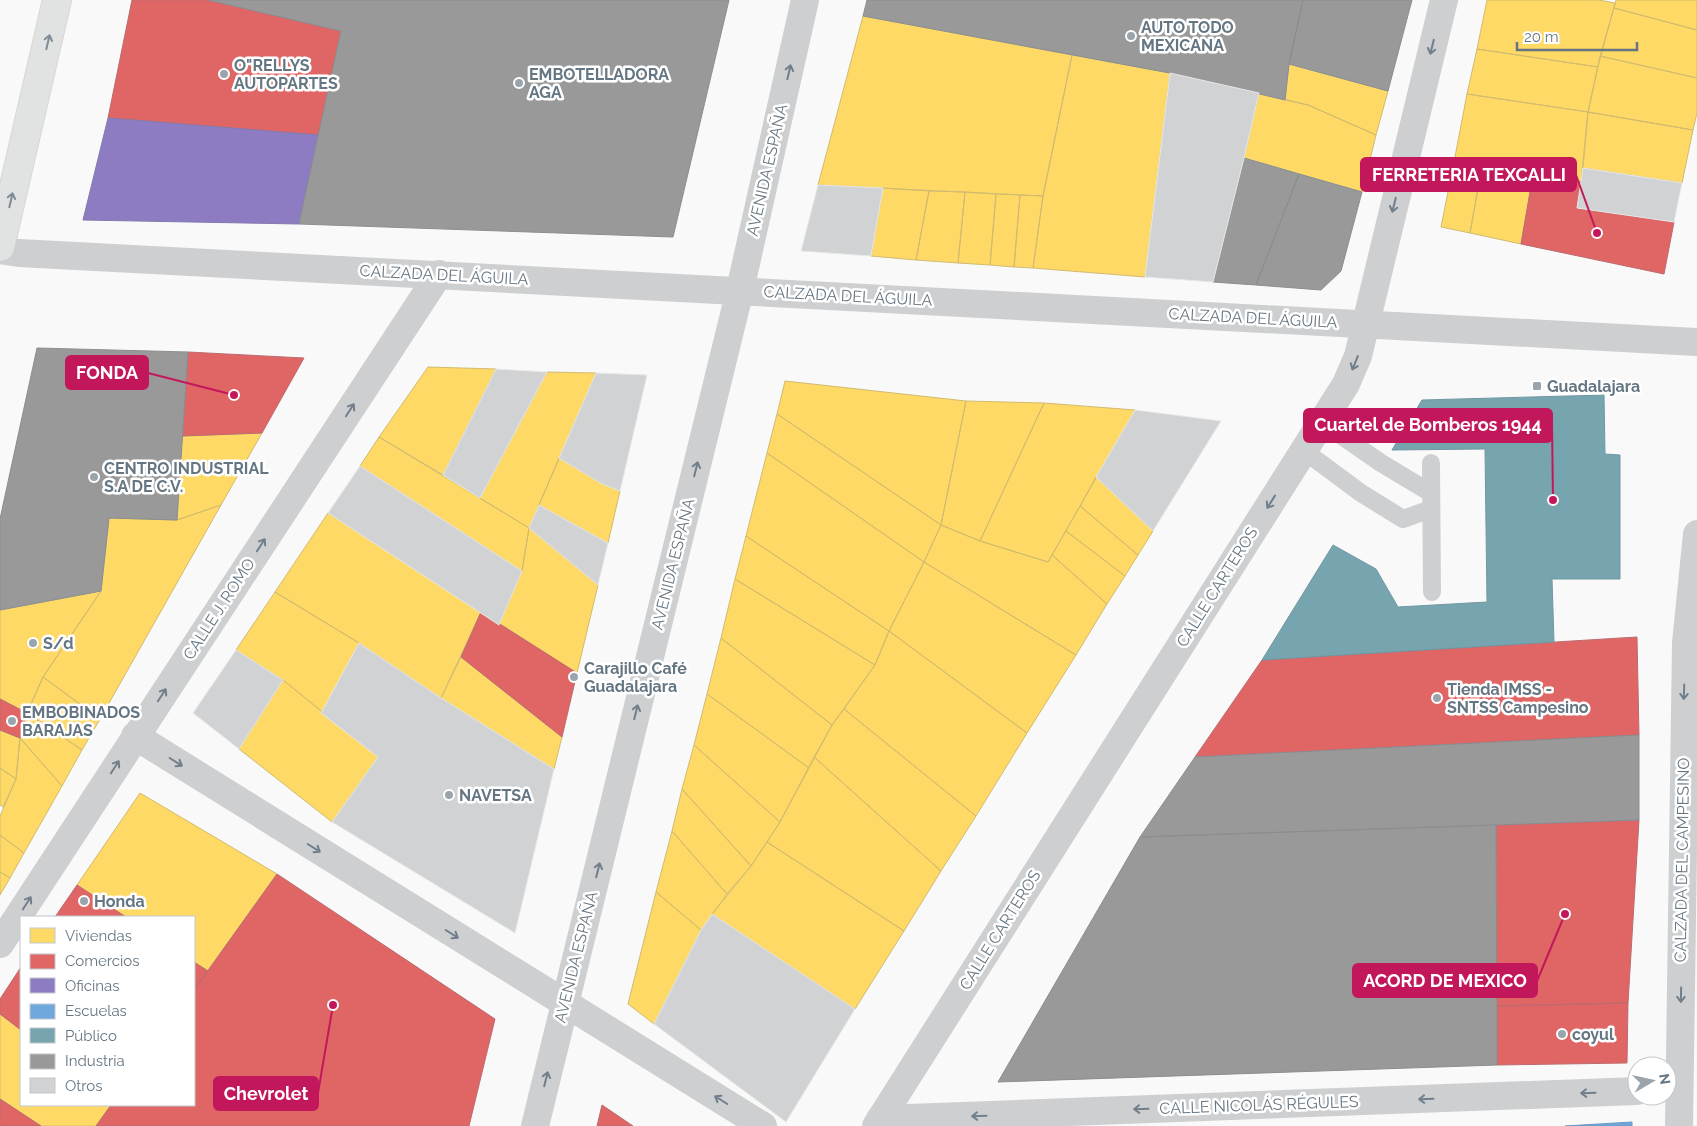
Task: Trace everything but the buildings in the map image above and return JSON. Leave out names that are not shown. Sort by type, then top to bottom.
[{"type":"main road","points":[[0,249],[57,0]]},
{"type":"street","name":"AVENIDA ESPAÑA","points":[[535,1126],[740,290],[805,0]]},
{"type":"street","name":"CALLE CARTEROS","points":[[878,1123],[1346,384],[1358,356],[1444,0]]},
{"type":"street","name":"CALZADA DEL ÁGUILA","points":[[0,249],[19,254],[439,274],[1697,342]]},
{"type":"street","name":"CALLE J. ROMO","points":[[0,944],[439,274]]},
{"type":"street","name":"CALZADA DEL CAMPESINO","points":[[1679,1126],[1681,1089],[1683,730],[1686,644],[1697,534]]},
{"type":"street","points":[[135,736],[763,1126]]},
{"type":"street","name":"CALLE NICOLÁS RÉGULES","points":[[878,1123],[1627,1091]]},
{"type":"lane","points":[[1322,422],[1431,501]]},
{"type":"lane","points":[[1303,450],[1361,493],[1403,519],[1431,501]]},
{"type":"lane","points":[[1431,463],[1432,592]]},
{"type":"place","name":"AUTO TODO MEXICANA","points":[[1131,36]]},
{"type":"place","name":"O\"RELLYS AUTOPARTES","points":[[224,74]]},
{"type":"place","name":"EMBOTELLADORA AGA","points":[[519,83]]},
{"type":"place","name":"FERRETERIA TEXCALLI","points":[[1597,233]]},
{"type":"place","name":"Guadalajara","points":[[1537,386]]},
{"type":"place","name":"FONDA","points":[[234,395]]},
{"type":"place","name":"CENTRO INDUSTRIAL S.A DE C.V.","points":[[94,477]]},
{"type":"place","name":"Cuartel de Bomberos 1944","points":[[1553,500]]},
{"type":"place","name":"S/d","points":[[33,643]]},
{"type":"place","name":"Carajillo Café Guadalajara","points":[[574,677]]},
{"type":"place","name":"Tienda IMSS - SNTSS Campesino","points":[[1437,698]]},
{"type":"place","name":"EMBOBINADOS BARAJAS","points":[[12,721]]},
{"type":"place","name":"NAVETSA","points":[[449,795]]},
{"type":"place","name":"Honda","points":[[84,901]]},
{"type":"place","name":"ACORD DE MEXICO","points":[[1565,914]]},
{"type":"place","name":"Chevrolet","points":[[333,1005]]},
{"type":"place","name":"coyul","points":[[1562,1034]]}]
